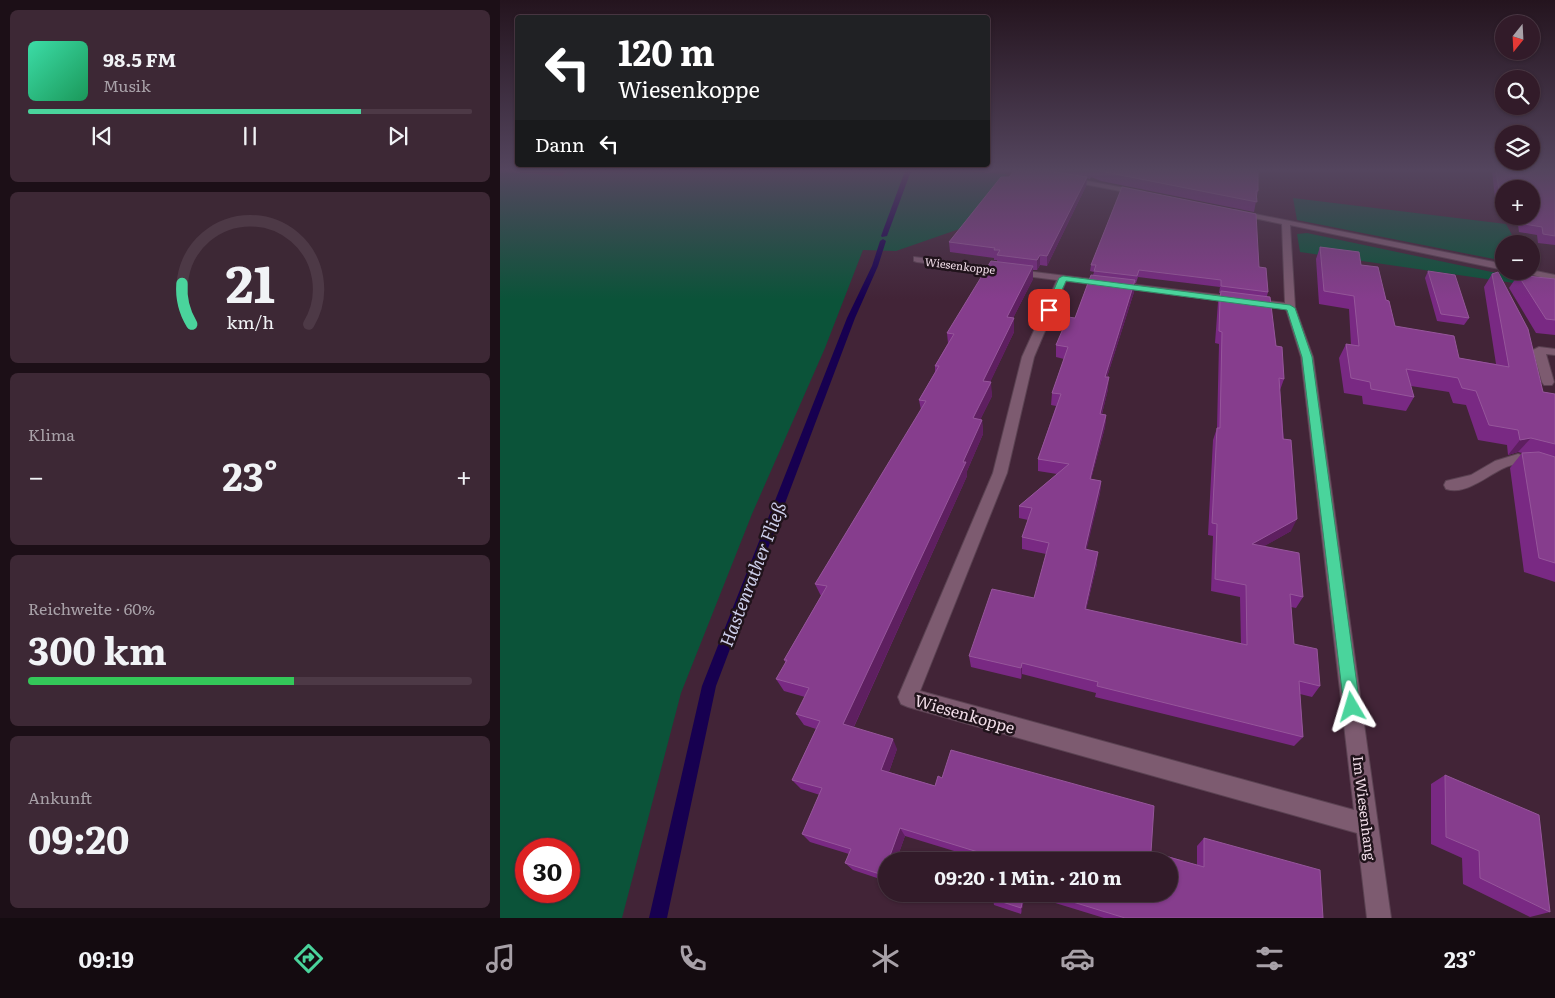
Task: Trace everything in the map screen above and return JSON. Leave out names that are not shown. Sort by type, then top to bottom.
[{"type":"street","points":[[1243,214],[1495,266]]},
{"type":"street","name":"Im Wiesenhang","points":[[1286,223],[1290,308],[1307,357],[1379,918]]},
{"type":"street","name":"Wiesenkoppe","points":[[917,259],[1290,308]]},
{"type":"street","points":[[1540,275],[1555,278]]},
{"type":"street","name":"Wiesenkoppe","points":[[1063,278],[1028,357],[1000,473],[908,697],[1366,824]]},
{"type":"street","points":[[1548,382],[1539,350],[1555,352]]},
{"type":"street","points":[[1450,485],[1475,480],[1500,464],[1518,459],[1555,469]]},
{"type":"green space","points":[[500,214],[977,214],[968,226],[896,251],[863,250],[825,348],[752,514],[681,693],[622,918],[500,918]]},
{"type":"green space","points":[[1296,214],[1423,214],[1495,223],[1495,225],[1507,225],[1512,235],[1495,235],[1495,259],[1297,220]]},
{"type":"green space","points":[[1307,233],[1495,273],[1495,280],[1530,280],[1549,284],[1549,288],[1300,252],[1297,234]]},
{"type":"building","points":[[972,214],[1068,214],[1047,256],[1040,255],[1037,260],[997,255],[1000,250],[994,250],[995,248],[949,242]]},
{"type":"building","points":[[1111,214],[1255,214],[1259,267],[1266,268],[1268,292],[1221,286],[1221,280],[1139,270],[1137,276],[1094,271],[1096,265],[1091,265]]},
{"type":"building","points":[[1540,214],[1555,214],[1555,236],[1543,234],[1542,227],[1530,225],[1540,225]]},
{"type":"building","points":[[1320,247],[1359,252],[1361,265],[1378,267],[1395,326],[1454,336],[1459,358],[1509,367],[1492,274],[1495,273],[1495,280],[1502,280],[1528,329],[1543,392],[1555,394],[1555,444],[1531,438],[1520,440],[1518,430],[1489,425],[1476,391],[1462,388],[1458,378],[1406,369],[1414,397],[1371,389],[1370,382],[1351,378],[1346,344],[1359,346],[1354,296],[1324,291]]},
{"type":"building","points":[[991,261],[1033,266],[1007,317],[1014,318],[983,381],[991,382],[973,418],[982,420],[963,462],[966,462],[843,724],[893,739],[881,770],[935,786],[938,776],[942,778],[951,750],[1154,806],[1151,852],[978,852],[900,828],[891,852],[878,852],[878,873],[845,863],[851,849],[802,834],[822,788],[792,780],[820,721],[796,714],[809,688],[776,679],[787,660],[784,660],[827,586],[815,584],[926,401],[919,400],[939,366],[935,366],[954,334],[947,333]]},
{"type":"building","points":[[1428,271],[1455,275],[1469,318],[1441,314]]},
{"type":"building","points":[[1091,275],[1135,280],[1105,377],[1109,377],[1100,414],[1106,415],[1090,479],[1101,481],[1085,549],[1098,552],[1085,609],[1247,645],[1246,585],[1215,579],[1217,524],[1212,523],[1217,428],[1220,428],[1222,332],[1219,331],[1220,299],[1221,291],[1270,297],[1276,346],[1282,347],[1284,379],[1279,378],[1283,439],[1291,440],[1297,519],[1252,544],[1299,553],[1303,597],[1290,594],[1294,644],[1317,649],[1320,686],[1299,681],[1303,737],[1097,686],[1098,682],[1022,663],[1021,668],[969,656],[992,589],[1034,598],[1049,543],[1022,537],[1032,508],[1019,506],[1069,464],[1038,459],[1061,394],[1052,393],[1068,347],[1056,345],[1068,317],[1075,318]]},
{"type":"building","points":[[1540,277],[1555,279],[1555,320],[1546,319],[1521,280],[1540,280]]},
{"type":"building","points":[[1539,452],[1555,457],[1555,563],[1539,558],[1522,453]]},
{"type":"building","points":[[1445,775],[1539,815],[1550,912],[1480,878],[1479,851],[1446,837]]},
{"type":"building","points":[[1204,838],[1320,870],[1323,918],[1125,918],[1073,902],[1178,902],[1178,860],[1204,867]]},
{"type":"building","points":[[1002,902],[1022,902],[1021,908]]},
{"type":"waterway","name":"Hastenrather Fließ","points":[[884,236],[892,214]]},
{"type":"waterway","name":"Hastenrather Fließ","points":[[658,918],[709,686],[851,318],[875,266],[883,241]]},
{"type":"route","points":[[1049,310],[1063,278],[1290,308],[1307,357],[1352,707]]}]
